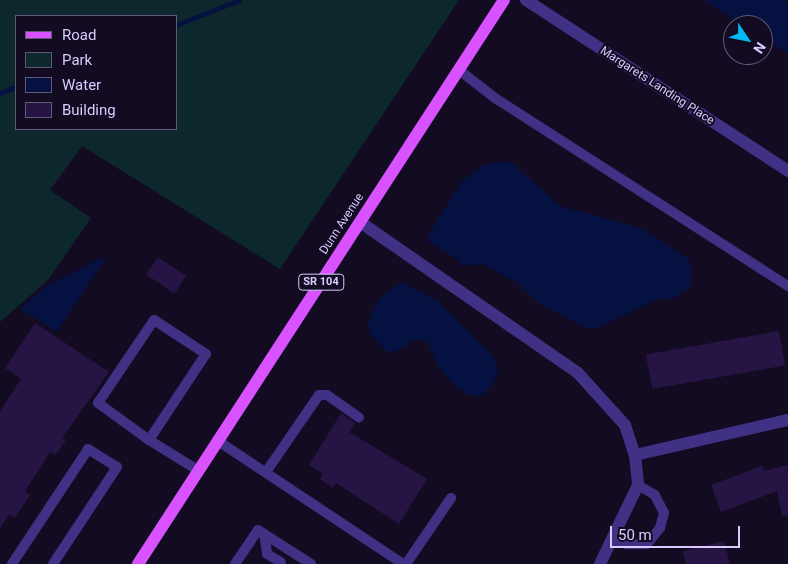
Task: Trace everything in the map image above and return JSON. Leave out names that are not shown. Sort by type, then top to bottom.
[{"type":"main road","name":"Dunn Avenue","points":[[138,564],[504,0]]},
{"type":"street","name":"Margarets Landing Place","points":[[526,0],[788,172]]},
{"type":"street","points":[[360,222],[578,373],[626,425],[634,455],[638,485],[600,564]]},
{"type":"street","points":[[634,455],[788,420]]},
{"type":"lane","points":[[459,70],[495,98],[788,286]]},
{"type":"lane","points":[[149,440],[206,354],[154,320],[98,403],[149,440],[199,471]]},
{"type":"lane","points":[[266,472],[319,395],[327,395],[359,417]]},
{"type":"lane","points":[[218,441],[405,564],[450,498]]},
{"type":"lane","points":[[12,564],[88,449],[117,467],[54,564]]},
{"type":"lane","points":[[612,539],[626,544],[646,544],[660,528],[664,513],[655,495],[638,485]]},
{"type":"lane","points":[[235,564],[258,530],[311,564]]},
{"type":"lane","points":[[264,534],[267,554],[281,562]]},
{"type":"green space","points":[[0,0],[459,0],[280,269],[82,146],[50,190],[91,218],[48,280],[0,322]]},
{"type":"water","points":[[704,0],[783,0],[788,3],[788,54],[773,44],[773,15],[727,15]]},
{"type":"water","points":[[505,161],[512,163],[560,206],[641,228],[689,259],[692,275],[690,287],[675,298],[656,300],[597,328],[586,328],[537,302],[518,283],[482,264],[460,266],[460,261],[428,241],[430,232],[462,181],[484,165]]},
{"type":"water","points":[[103,257],[105,260],[57,332],[20,309],[47,286]]},
{"type":"water","points":[[401,282],[437,300],[494,357],[498,373],[492,386],[481,396],[468,395],[451,382],[437,364],[427,341],[414,340],[401,349],[388,353],[370,333],[368,325],[379,299]]},
{"type":"building","points":[[158,257],[186,276],[174,293],[146,274]]},
{"type":"building","points":[[35,323],[109,372],[62,438],[66,440],[55,455],[50,452],[25,491],[30,495],[15,518],[9,514],[0,528],[0,411],[21,379],[5,368]]},
{"type":"building","points":[[779,331],[785,365],[652,389],[646,354]]},
{"type":"building","points":[[341,413],[355,423],[349,432],[427,479],[399,524],[336,483],[333,488],[320,479],[323,474],[309,465]]},
{"type":"building","points":[[788,465],[788,515],[782,516],[777,491],[721,512],[711,485],[762,466],[764,471]]},
{"type":"building","points":[[724,541],[730,564],[686,564],[683,551]]},
{"type":"waterway","points":[[178,24],[239,0]]},
{"type":"waterway","points":[[0,93],[15,87]]}]
